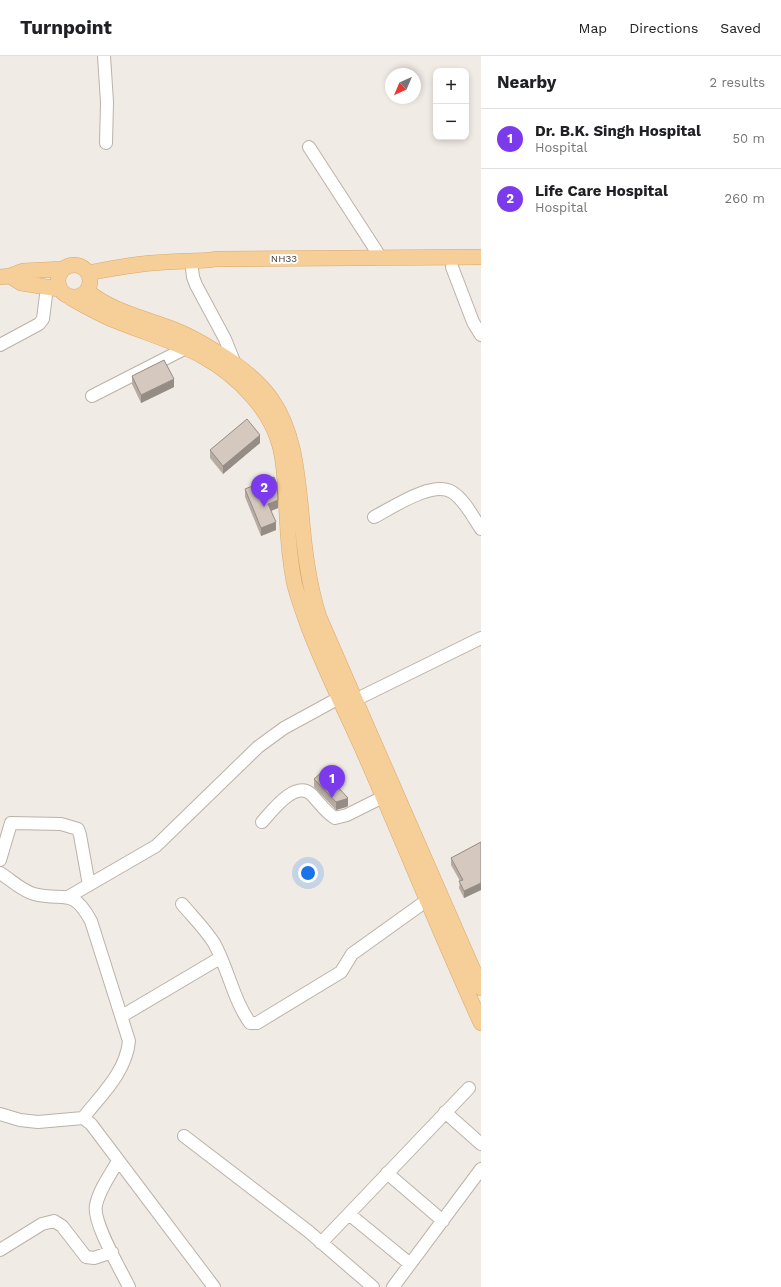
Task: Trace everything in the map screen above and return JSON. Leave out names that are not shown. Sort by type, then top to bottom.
[{"type":"main road","name":"NH33","points":[[88,273],[136,264],[216,259],[481,257]]},
{"type":"main road","points":[[197,261],[217,268],[481,267]]},
{"type":"main road","points":[[76,265],[83,268],[88,273],[90,286],[83,295],[59,292],[21,283],[5,277],[23,271],[62,269],[76,265]]},
{"type":"main road","points":[[59,292],[57,282],[58,275],[62,269]]},
{"type":"main road","points":[[87,291],[99,301],[114,309],[190,338],[234,364],[263,389],[272,400],[289,435],[297,470],[305,551],[311,591],[319,617],[481,988]]},
{"type":"main road","points":[[59,292],[112,319],[188,348],[218,365],[243,386],[266,414],[278,439],[286,476],[287,517],[295,584],[312,637],[383,797],[426,901],[481,1023]]},
{"type":"street","points":[[104,56],[107,102],[106,143]]},
{"type":"street","points":[[308,147],[382,258]]},
{"type":"street","points":[[197,261],[193,277],[225,339],[234,364]]},
{"type":"street","points":[[452,267],[473,322],[481,335]]},
{"type":"street","points":[[0,345],[39,324],[59,292]]},
{"type":"street","points":[[92,396],[188,348]]},
{"type":"street","points":[[374,517],[427,491],[445,490],[456,496],[481,529]]},
{"type":"street","points":[[355,700],[481,638]]},
{"type":"street","points":[[68,897],[156,846],[166,838],[258,747],[272,736],[339,698]]},
{"type":"street","points":[[262,822],[285,798],[300,790],[305,790],[310,794],[335,818],[347,815],[383,797]]},
{"type":"street","points":[[0,860],[5,824],[61,824],[78,829],[89,885]]},
{"type":"street","points":[[0,873],[33,894],[68,897],[79,903],[91,921],[129,1041],[124,1063],[118,1074],[83,1118]]},
{"type":"street","points":[[182,904],[208,935],[220,958],[245,1016],[250,1023],[257,1023],[341,972],[352,954],[426,901]]},
{"type":"street","points":[[122,1016],[220,958]]},
{"type":"street","points":[[321,1243],[469,1088]]},
{"type":"street","points":[[445,1112],[481,1144]]},
{"type":"street","points":[[0,1114],[20,1120],[38,1122],[83,1118],[91,1124],[214,1287]]},
{"type":"street","points":[[184,1136],[321,1243],[373,1287]]},
{"type":"street","points":[[118,1161],[101,1192],[96,1205],[98,1222],[129,1287]]},
{"type":"street","points":[[393,1287],[481,1169]]},
{"type":"street","points":[[387,1173],[443,1221]]},
{"type":"street","points":[[349,1214],[410,1264]]},
{"type":"street","points":[[0,1250],[42,1224],[54,1221],[62,1226],[86,1257],[94,1258],[112,1252]]},
{"type":"building","points":[[164,360],[174,379],[141,395],[132,376]]},
{"type":"building","points":[[247,419],[260,435],[223,466],[210,450]]},
{"type":"building","points":[[274,477],[277,484],[278,500],[268,504],[276,522],[261,528],[245,489]]},
{"type":"building","points":[[323,771],[348,798],[336,802],[314,779]]},
{"type":"building","points":[[481,842],[481,883],[464,891],[459,881],[463,880],[451,858]]},
{"type":"place","name":"Life Care Hospital","points":[[264,507]]},
{"type":"place","name":"Dr. B.K. Singh Hospital","points":[[332,798]]}]
